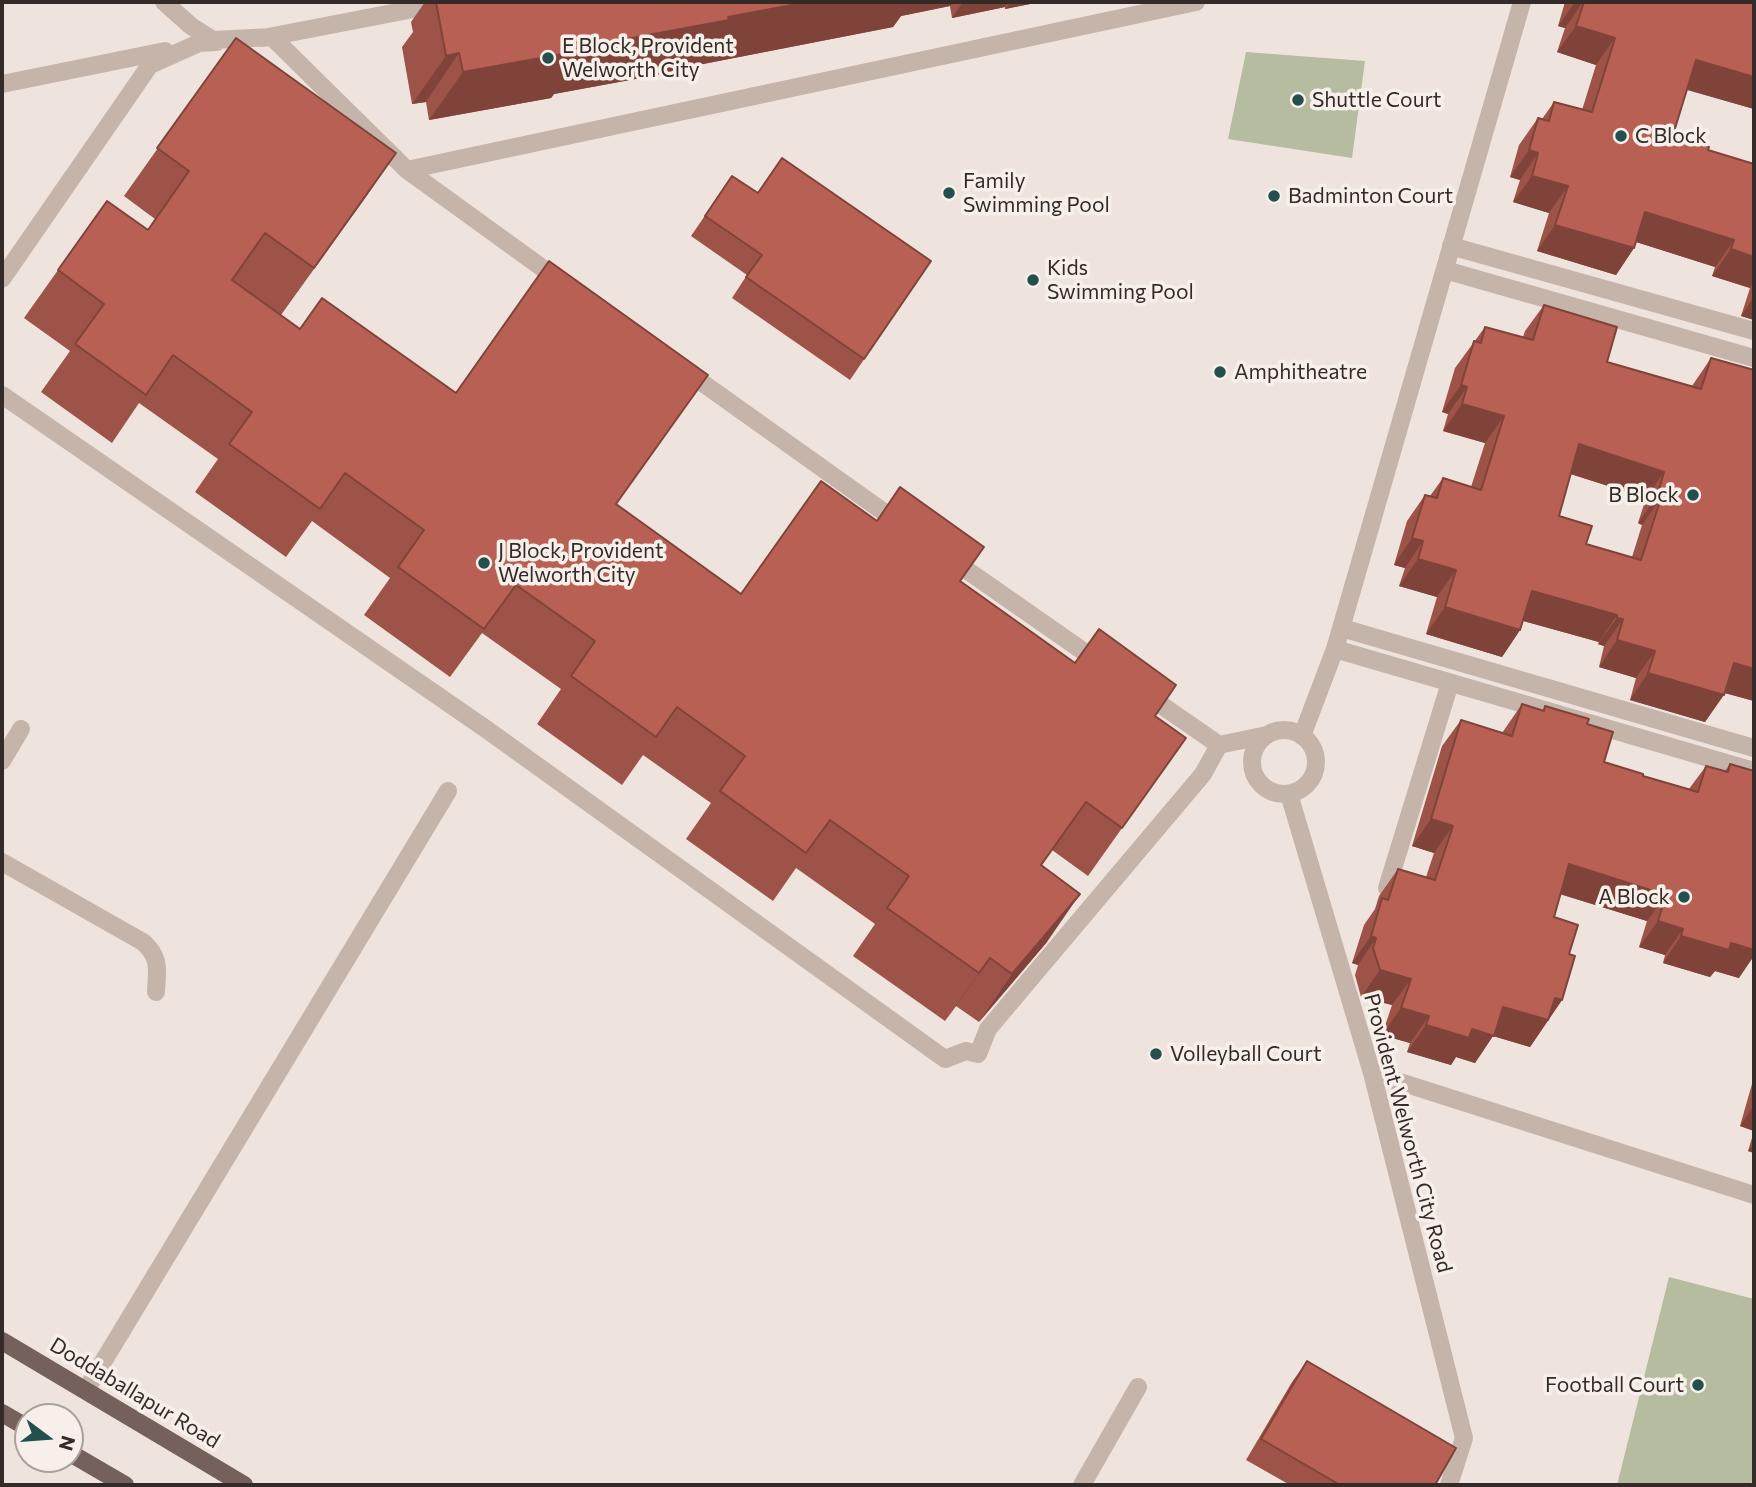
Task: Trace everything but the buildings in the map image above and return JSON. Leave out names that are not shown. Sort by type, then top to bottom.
[{"type":"main road","name":"Doddaballapur Road","points":[[2,1341],[244,1485]]},
{"type":"main road","points":[[84,1461],[125,1485]]},
{"type":"street","points":[[164,2],[206,42]]},
{"type":"street","points":[[190,2],[191,26]]},
{"type":"street","points":[[2,84],[387,2]]},
{"type":"street","points":[[2,279],[150,65],[206,42],[272,37],[450,2]]},
{"type":"street","points":[[407,170],[1196,2]]},
{"type":"street","points":[[1302,736],[1342,628],[1522,2]]},
{"type":"street","points":[[272,37],[407,170],[573,290]]},
{"type":"street","points":[[1451,247],[1754,331]]},
{"type":"street","points":[[1445,270],[1754,358]]},
{"type":"street","points":[[673,362],[1219,745],[1279,731],[1292,731],[1302,736],[1311,745],[1315,769],[1310,781],[1300,789],[1289,794],[1277,793],[1265,788],[1257,779],[1252,767],[1253,755],[1258,743],[1267,735]]},
{"type":"street","points":[[2,395],[486,729],[945,1059],[966,1051],[978,1054],[988,1029],[1203,774],[1219,745]]},
{"type":"street","points":[[1342,628],[1754,748]]},
{"type":"street","points":[[1335,649],[1754,771]]},
{"type":"street","points":[[1387,888],[1450,683]]},
{"type":"street","points":[[2,761],[21,729]]},
{"type":"street","points":[[86,1390],[449,791]]},
{"type":"street","name":"Provident Welworth City Road","points":[[1289,794],[1372,1073],[1464,1438],[1449,1485]]},
{"type":"street","points":[[2,862],[143,942],[157,959],[156,992]]},
{"type":"street","points":[[1372,1073],[1754,1195]]},
{"type":"street","points":[[1083,1485],[1138,1387]]},
{"type":"green space","name":"Shuttle Court","points":[[1246,52],[1365,61],[1352,158],[1228,139]]},
{"type":"green space","name":"Football Court","points":[[1669,1277],[1754,1299],[1754,1472],[1751,1485],[1617,1485]]},
{"type":"place","name":"E Block, Provident Welworth City","points":[[548,58]]},
{"type":"place","name":"Shuttle Court","points":[[1298,100]]},
{"type":"place","name":"C Block","points":[[1621,136]]},
{"type":"place","name":"Family Swimming Pool","points":[[949,193]]},
{"type":"place","name":"Badminton Court","points":[[1274,196]]},
{"type":"place","name":"Kids Swimming Pool","points":[[1033,280]]},
{"type":"place","name":"Amphitheatre","points":[[1220,372]]},
{"type":"place","name":"B Block","points":[[1693,495]]},
{"type":"place","name":"J Block, Provident Welworth City","points":[[484,563]]},
{"type":"place","name":"A Block","points":[[1684,897]]},
{"type":"place","name":"Volleyball Court","points":[[1156,1054]]},
{"type":"place","name":"Football Court","points":[[1698,1385]]}]
